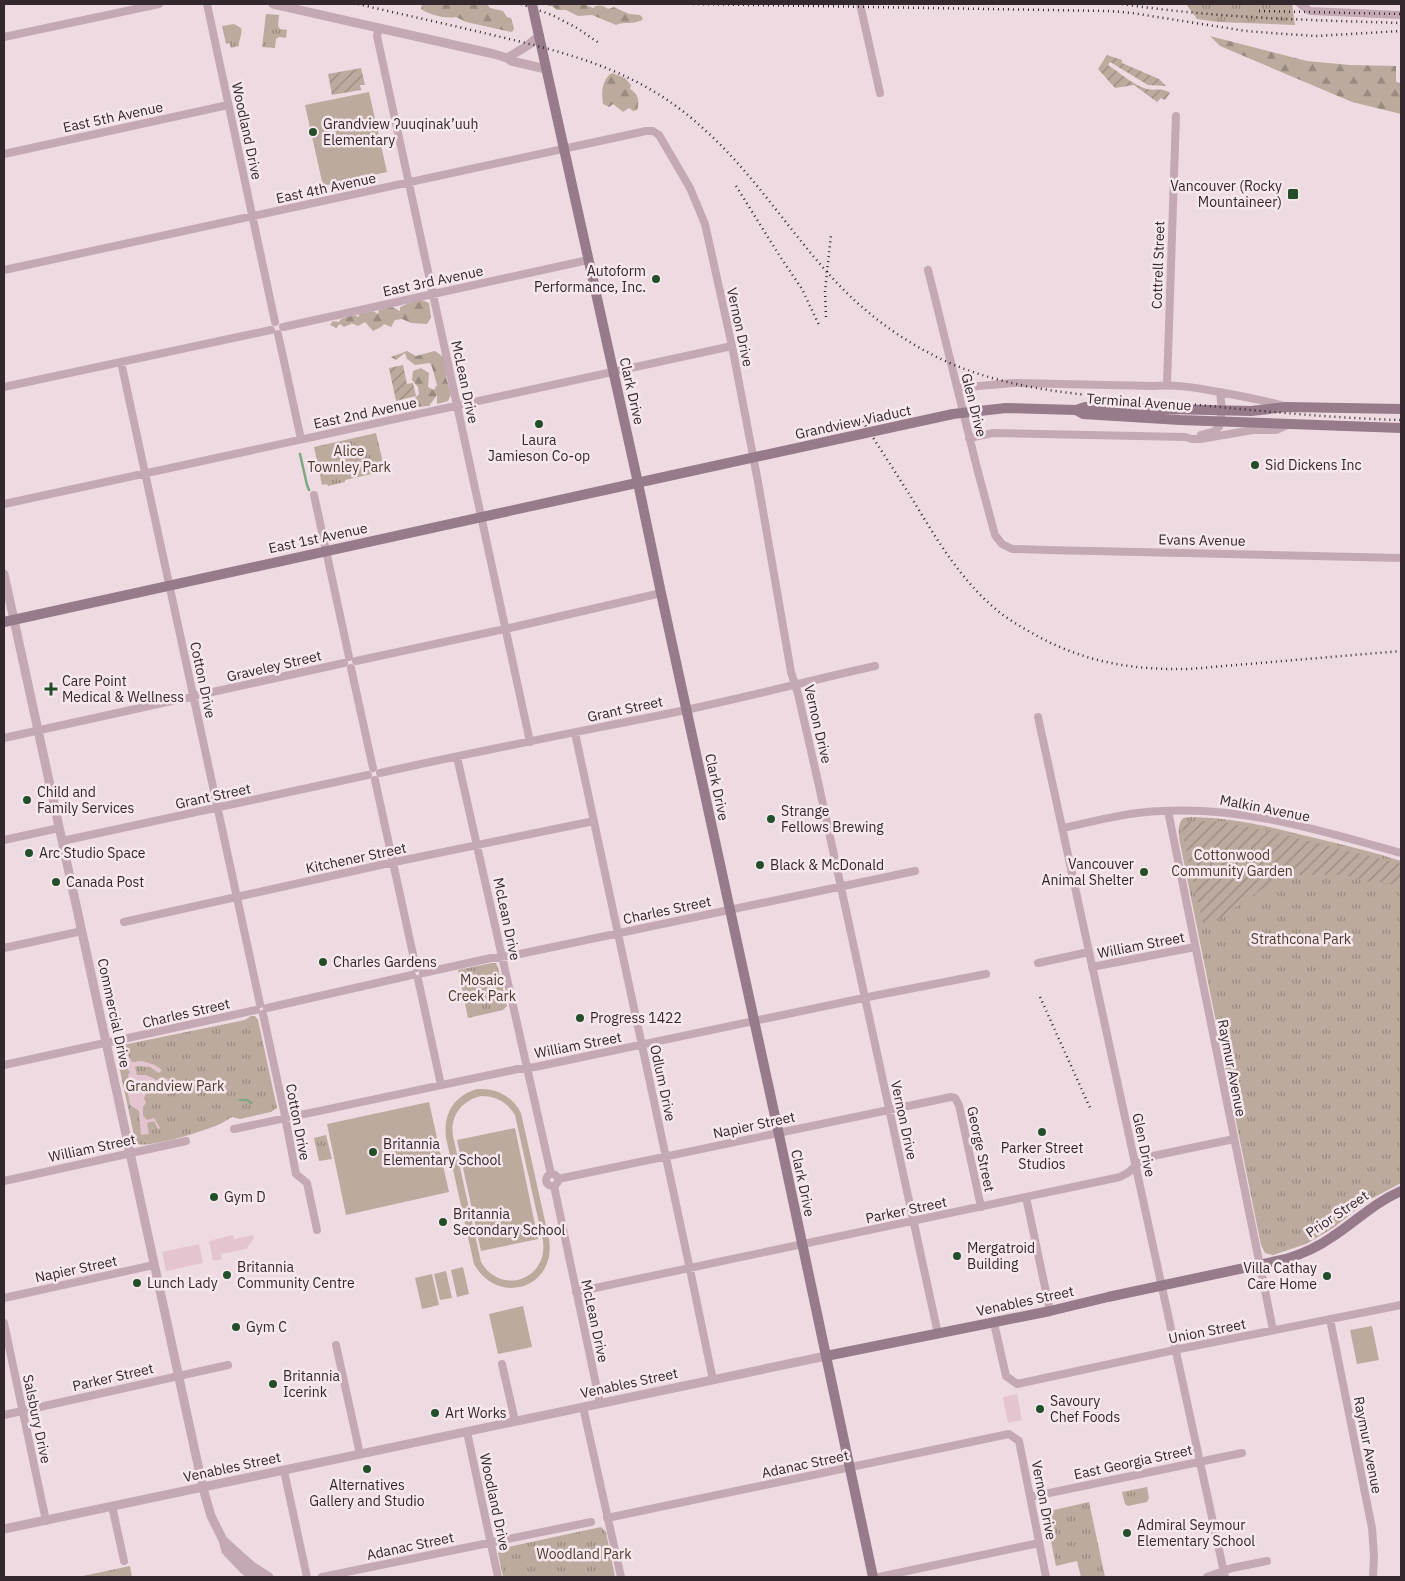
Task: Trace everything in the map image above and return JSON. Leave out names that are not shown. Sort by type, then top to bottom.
[{"type":"main road","name":"Clark Drive","points":[[532,4],[638,483],[873,1577]]},
{"type":"main road","name":"Terminal Avenue","points":[[1076,410],[1085,407],[1250,411],[1286,407],[1401,409]]},
{"type":"main road","name":"Grandview Viaduct","points":[[638,483],[953,414],[1006,408],[1076,410]]},
{"type":"main road","name":"Terminal Avenue","points":[[1076,410],[1083,414],[1401,428]]},
{"type":"main road","name":"East 1st Avenue","points":[[9,620],[638,483]]},
{"type":"main road","name":"Prior Street","points":[[1259,1266],[1286,1259],[1314,1248],[1334,1236],[1375,1205],[1401,1191]]},
{"type":"main road","name":"Venables Street","points":[[826,1356],[1050,1311],[1259,1266]]},
{"type":"street","points":[[4,38],[159,4]]},
{"type":"street","name":"Woodland Drive","points":[[207,4],[301,439]]},
{"type":"street","points":[[273,4],[507,58],[511,61],[546,69]]},
{"type":"street","points":[[860,4],[880,93]]},
{"type":"street","points":[[1300,4],[1310,12],[1401,14]]},
{"type":"street","name":"McLean Drive","points":[[379,28],[377,36],[530,742]]},
{"type":"street","points":[[507,58],[539,36]]},
{"type":"street","name":"East 5th Avenue","points":[[4,154],[228,105]]},
{"type":"street","name":"Cottrell Street","points":[[1167,385],[1176,116]]},
{"type":"street","name":"East 4th Avenue","points":[[4,270],[653,131]]},
{"type":"street","name":"Vernon Drive","points":[[653,131],[659,135],[690,188],[705,224],[732,346],[758,482],[787,653],[842,887],[938,1334]]},
{"type":"street","name":"East 3rd Avenue","points":[[4,387],[588,260]]},
{"type":"street","name":"Glen Drive","points":[[928,270],[995,535],[1002,544]]},
{"type":"street","name":"East 2nd Avenue","points":[[4,504],[732,346]]},
{"type":"street","name":"Cotton Drive","points":[[121,362],[262,1009],[296,1174],[307,1183],[317,1230]]},
{"type":"street","name":"Terminal Avenue","points":[[957,388],[1013,383],[1167,385],[1220,392],[1271,402],[1286,407]]},
{"type":"street","points":[[1185,437],[1188,434],[1200,435],[1212,432],[1219,427],[1222,410],[1220,392]]},
{"type":"street","name":"Terminal Avenue","points":[[969,438],[993,433],[1185,437],[1200,439],[1253,430],[1276,430],[1292,423]]},
{"type":"street","points":[[314,495],[441,1085]]},
{"type":"street","name":"Evans Avenue","points":[[1002,544],[1012,549],[1401,558]]},
{"type":"street","name":"Commercial Drive","points":[[4,574],[9,620],[38,730],[203,1488],[211,1516],[223,1540],[226,1551],[231,1558],[254,1577]]},
{"type":"street","name":"Graveley Street","points":[[4,738],[661,594]]},
{"type":"street","name":"Grant Street","points":[[62,841],[686,710],[875,666]]},
{"type":"street","name":"Glen Drive","points":[[1038,717],[1224,1575]]},
{"type":"street","name":"Odlum Drive","points":[[574,733],[713,1380]]},
{"type":"street","name":"McLean Drive","points":[[457,757],[527,1068],[555,1177],[548,1177],[547,1182],[549,1185],[554,1186],[600,1403]]},
{"type":"street","name":"Malkin Avenue","points":[[1063,828],[1114,817],[1168,810],[1215,811],[1276,820],[1401,853]]},
{"type":"street","name":"Raymur Avenue","points":[[1168,810],[1273,1330]]},
{"type":"street","name":"Kitchener Street","points":[[124,922],[237,896],[594,821]]},
{"type":"street","points":[[4,840],[59,828]]},
{"type":"street","name":"Charles Street","points":[[4,1064],[417,974],[915,871]]},
{"type":"street","points":[[4,948],[82,931]]},
{"type":"street","name":"William Street","points":[[1092,967],[1195,947]]},
{"type":"street","name":"William Street","points":[[1038,963],[1089,952]]},
{"type":"street","name":"William Street","points":[[234,1129],[986,974]]},
{"type":"street","name":"Napier Street","points":[[555,1177],[946,1097],[955,1098]]},
{"type":"street","name":"George Street","points":[[955,1098],[959,1105],[981,1207]]},
{"type":"street","name":"Parker Street","points":[[576,1292],[1120,1177],[1148,1157],[1234,1139]]},
{"type":"street","name":"William Street","points":[[4,1180],[186,1141]]},
{"type":"street","points":[[1026,1197],[1050,1311]]},
{"type":"street","name":"Napier Street","points":[[4,1298],[154,1265]]},
{"type":"street","name":"Union Street","points":[[994,1322],[1006,1376],[1017,1384],[1401,1304]]},
{"type":"street","name":"Raymur Avenue","points":[[1330,1319],[1372,1528],[1373,1577]]},
{"type":"street","name":"Salsbury Drive","points":[[4,1323],[46,1520]]},
{"type":"street","points":[[336,1345],[360,1454]]},
{"type":"street","name":"Venables Street","points":[[4,1530],[826,1356]]},
{"type":"street","points":[[502,1364],[515,1421]]},
{"type":"street","name":"Parker Street","points":[[4,1415],[228,1365]]},
{"type":"street","points":[[583,1407],[621,1577]]},
{"type":"street","name":"Woodland Drive","points":[[467,1432],[498,1577]]},
{"type":"street","name":"Vernon Drive","points":[[1009,1434],[1019,1441],[1046,1577]]},
{"type":"street","name":"Adanac Street","points":[[607,1518],[1009,1434]]},
{"type":"street","name":"East Georgia Street","points":[[1030,1497],[1242,1453]]},
{"type":"street","points":[[284,1470],[307,1577]]},
{"type":"street","points":[[112,1506],[124,1561]]},
{"type":"street","name":"Adanac Street","points":[[322,1577],[591,1522]]},
{"type":"street","points":[[223,1540],[252,1566],[269,1577]]},
{"type":"street","points":[[879,1577],[1039,1543]]},
{"type":"street","points":[[1207,1577],[1224,1575],[1232,1568],[1268,1561]]},
{"type":"green space","points":[[422,4],[487,4],[490,8],[503,11],[507,17],[511,18],[514,28],[511,32],[466,22],[456,17],[438,16],[421,9]]},
{"type":"green space","points":[[547,4],[586,5],[593,8],[600,6],[608,9],[614,7],[629,14],[640,15],[643,18],[632,23],[616,25],[592,15],[578,16],[566,10],[557,10]]},
{"type":"green space","points":[[1186,4],[1292,4],[1295,25],[1218,22],[1197,19]]},
{"type":"green space","points":[[266,14],[279,15],[278,26],[280,29],[287,30],[286,38],[279,37],[276,39],[275,48],[262,47]]},
{"type":"green space","points":[[234,24],[241,28],[241,33],[239,46],[231,48],[229,43],[226,44],[222,26]]},
{"type":"green space","points":[[1210,36],[1307,61],[1350,65],[1396,66],[1396,82],[1401,83],[1401,114],[1352,102],[1220,46]]},
{"type":"green space","points":[[1107,55],[1122,60],[1122,63],[1159,79],[1166,86],[1148,85],[1110,62],[1108,65],[1132,82],[1147,89],[1162,90],[1170,93],[1165,100],[1161,98],[1157,102],[1134,85],[1115,88],[1098,69]]},
{"type":"green space","points":[[361,68],[365,85],[360,85],[361,90],[332,95],[328,74]]},
{"type":"green space","points":[[612,73],[625,78],[631,85],[630,89],[638,98],[637,110],[633,111],[629,108],[623,112],[613,104],[609,107],[603,104],[603,87],[606,79]]},
{"type":"green space","points":[[369,92],[387,172],[323,186],[305,105]]},
{"type":"green space","points":[[419,299],[429,303],[431,317],[427,324],[411,323],[402,319],[395,320],[391,327],[384,324],[373,331],[365,322],[358,326],[351,323],[344,327],[340,324],[336,328],[330,325],[333,321],[339,322],[341,319],[354,315],[359,317],[359,314],[373,311],[378,314],[379,310],[392,307],[400,311],[400,307]]},
{"type":"green space","points":[[407,351],[416,356],[435,351],[442,356],[451,368],[446,377],[451,394],[448,401],[437,404],[437,395],[429,406],[401,408],[399,403],[413,400],[419,394],[418,387],[412,380],[413,371],[421,368],[429,373],[428,387],[434,390],[437,385],[430,363],[415,365],[407,359],[405,353],[396,360],[391,357]]},
{"type":"green space","points":[[403,365],[407,384],[413,383],[416,396],[396,401],[389,368]]},
{"type":"green space","name":"Alice Townley Park","points":[[376,433],[385,471],[328,486],[327,484],[322,485],[314,447]]},
{"type":"green space","name":"Strathcona Park","points":[[1183,818],[1238,821],[1268,827],[1401,861],[1401,1183],[1367,1201],[1333,1228],[1306,1244],[1273,1255],[1265,1253],[1261,1245],[1180,844],[1179,826]]},
{"type":"green space","name":"Cottonwood Community Garden","points":[[1184,822],[1224,822],[1277,833],[1401,864],[1401,886],[1379,882],[1377,884],[1344,875],[1293,875],[1271,883],[1220,918],[1203,923],[1182,831]]},
{"type":"green space","name":"Mosaic Creek Park","points":[[496,963],[498,968],[507,1006],[503,1010],[468,1018],[458,970]]},
{"type":"green space","name":"Grandview Park","points":[[255,1016],[258,1020],[277,1108],[271,1112],[240,1119],[232,1117],[215,1126],[180,1138],[145,1145],[138,1144],[135,1140],[116,1052],[118,1046],[245,1020]]},
{"type":"green space","points":[[485,1089],[503,1094],[513,1102],[521,1113],[549,1239],[549,1256],[544,1270],[535,1280],[524,1286],[510,1288],[497,1285],[484,1277],[474,1264],[446,1138],[448,1114],[462,1096]],"holes":[[[486,1096],[505,1103],[515,1115],[543,1241],[543,1254],[538,1266],[531,1274],[511,1281],[500,1279],[481,1262],[453,1136],[453,1122],[458,1110],[474,1098]]]},
{"type":"green space","points":[[429,1102],[449,1192],[346,1215],[327,1124]]},
{"type":"green space","points":[[515,1128],[538,1239],[481,1251],[457,1140]]},
{"type":"green space","points":[[326,1135],[332,1159],[319,1161],[314,1138]]},
{"type":"green space","points":[[463,1267],[469,1294],[457,1297],[451,1270]]},
{"type":"green space","points":[[446,1271],[452,1298],[440,1300],[434,1274]]},
{"type":"green space","points":[[432,1274],[439,1305],[422,1309],[415,1278]]},
{"type":"green space","points":[[523,1306],[532,1347],[498,1354],[489,1314]]},
{"type":"green space","points":[[1372,1326],[1379,1360],[1357,1364],[1350,1330]]},
{"type":"green space","points":[[1147,1487],[1149,1498],[1147,1502],[1128,1506],[1125,1504],[1122,1492]]},
{"type":"green space","points":[[1089,1502],[1105,1577],[1081,1577],[1077,1561],[1056,1566],[1045,1512]]},
{"type":"green space","name":"Woodland Park","points":[[601,1527],[606,1532],[615,1577],[503,1577],[498,1553],[503,1548]]},
{"type":"green space","points":[[130,1566],[132,1577],[78,1577]]},
{"type":"shaded area","points":[[126,1048],[132,1062],[142,1061],[155,1065],[162,1070],[159,1073],[150,1067],[138,1066],[135,1067],[137,1075],[146,1075],[157,1080],[159,1078],[160,1082],[167,1078],[171,1091],[171,1094],[147,1092],[144,1098],[146,1103],[143,1107],[143,1115],[147,1120],[154,1118],[160,1128],[158,1129],[154,1121],[147,1123],[149,1134],[141,1135],[139,1111],[130,1105],[126,1083],[130,1072],[122,1056],[120,1056],[119,1050]]},
{"type":"shaded area","points":[[233,1235],[234,1239],[253,1235],[254,1239],[246,1249],[221,1254],[222,1259],[213,1261],[209,1241]]},
{"type":"shaded area","points":[[199,1244],[203,1263],[166,1271],[162,1252]]},
{"type":"shaded area","points":[[1017,1394],[1022,1420],[1008,1423],[1003,1397]]},
{"type":"waterway","points":[[300,454],[309,490]]},
{"type":"waterway","points":[[240,1100],[247,1100],[251,1103]]},
{"type":"railway","points":[[358,4],[546,48],[603,67],[657,93],[682,111],[727,151],[813,256],[850,296],[879,321],[909,342],[960,367],[1021,385],[1083,395],[1290,413],[1401,420]]},
{"type":"railway","points":[[521,4],[552,15],[577,28],[599,43]]},
{"type":"railway","points":[[693,4],[1109,11],[1246,31],[1285,34],[1316,36],[1401,31]]},
{"type":"railway","points":[[1122,4],[1227,15],[1401,23]]},
{"type":"railway","points":[[1259,11],[1401,14]]},
{"type":"railway","points":[[736,186],[802,289],[819,325]]},
{"type":"railway","points":[[826,317],[825,291],[831,235]]},
{"type":"railway","points":[[860,417],[939,543],[972,586],[998,611],[1018,625],[1057,646],[1093,659],[1112,663],[1169,669],[1189,669],[1401,651]]},
{"type":"railway","points":[[1040,997],[1091,1110]]},
{"type":"place","name":"Grandview ʔuuqinak’uuḥ Elementary","points":[[313,132]]},
{"type":"place","name":"Vancouver (Rocky Mountaineer)","points":[[1293,194]]},
{"type":"place","name":"Autoform Performance, Inc.","points":[[656,279]]},
{"type":"place","name":"Laura Jamieson Co-op","points":[[539,424]]},
{"type":"place","name":"Sid Dickens Inc","points":[[1255,465]]},
{"type":"place","name":"Care Point Medical & Wellness","points":[[51,689]]},
{"type":"place","name":"Child and Family Services","points":[[27,800]]},
{"type":"place","name":"Strange Fellows Brewing","points":[[771,819]]},
{"type":"place","name":"Arc Studio Space","points":[[29,853]]},
{"type":"place","name":"Black & McDonald","points":[[760,865]]},
{"type":"place","name":"Vancouver Animal Shelter","points":[[1144,872]]},
{"type":"place","name":"Canada Post","points":[[56,882]]},
{"type":"place","name":"Charles Gardens","points":[[323,962]]},
{"type":"place","name":"Progress 1422","points":[[580,1018]]},
{"type":"place","name":"Parker Street Studios","points":[[1042,1132]]},
{"type":"place","name":"Britannia Elementary School","points":[[373,1152]]},
{"type":"place","name":"Gym D","points":[[214,1197]]},
{"type":"place","name":"Britannia Secondary School","points":[[443,1222]]},
{"type":"place","name":"Mergatroid Building","points":[[957,1256]]},
{"type":"place","name":"Britannia Community Centre","points":[[227,1275]]},
{"type":"place","name":"Villa Cathay Care Home","points":[[1327,1276]]},
{"type":"place","name":"Lunch Lady","points":[[137,1283]]},
{"type":"place","name":"Gym C","points":[[236,1327]]},
{"type":"place","name":"Britannia Icerink","points":[[273,1384]]},
{"type":"place","name":"Savoury Chef Foods","points":[[1040,1409]]},
{"type":"place","name":"Art Works","points":[[435,1413]]},
{"type":"place","name":"Alternatives Gallery and Studio","points":[[367,1469]]},
{"type":"place","name":"Admiral Seymour Elementary School","points":[[1127,1533]]}]
